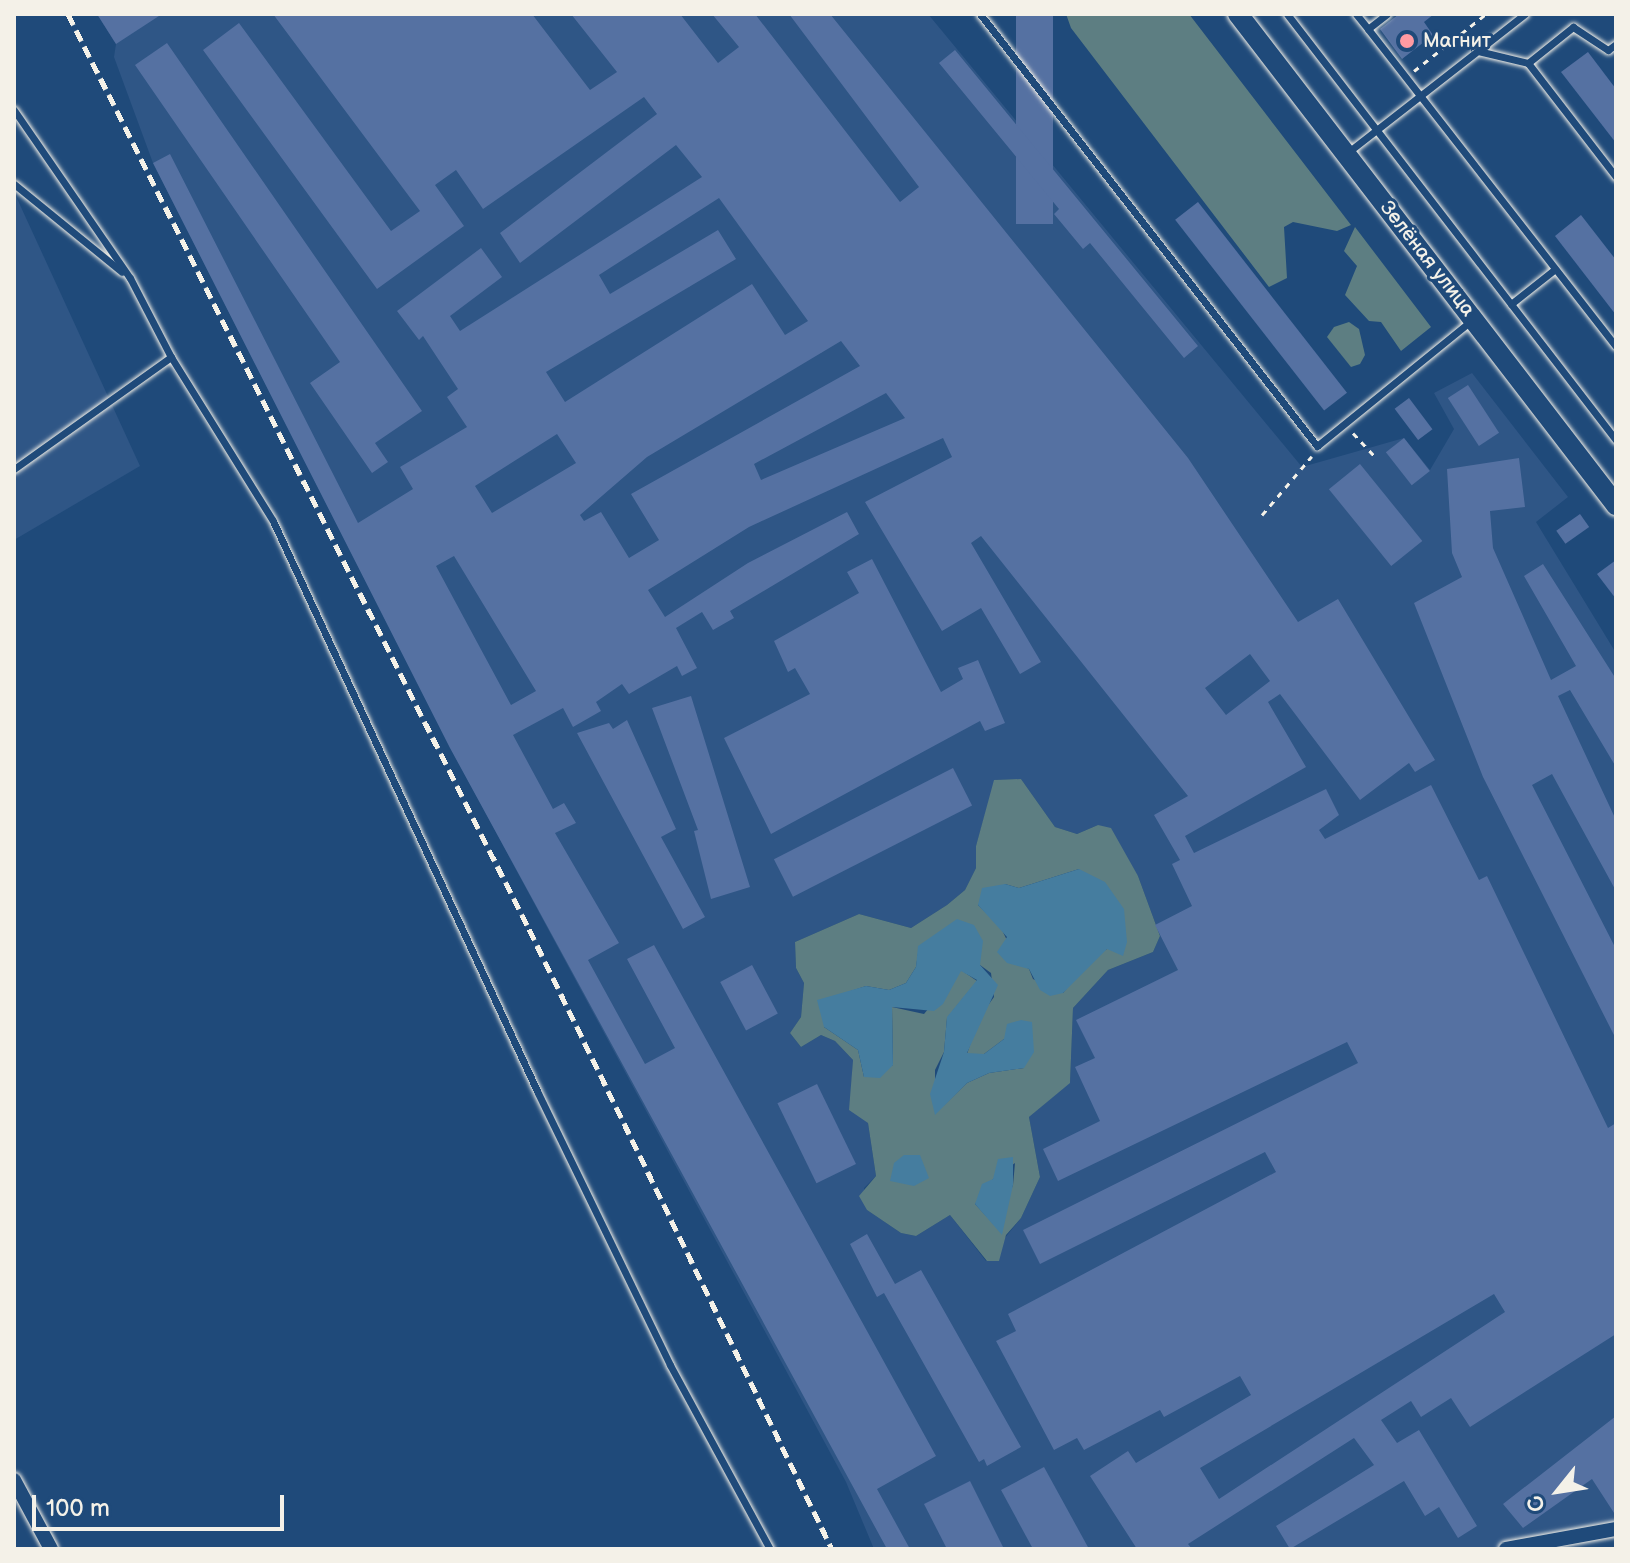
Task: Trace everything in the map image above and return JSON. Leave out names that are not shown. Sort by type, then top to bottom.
[{"type":"main road","name":"Зелёная улица","points":[[1238,14],[1616,505]]},
{"type":"street","points":[[14,1480],[51,1549]]},
{"type":"street","points":[[1506,1549],[1616,1529]]},
{"type":"lane","points":[[980,14],[1317,446],[1473,319]]},
{"type":"lane","points":[[1287,14],[1616,440]]},
{"type":"lane","points":[[1356,14],[1616,346]]},
{"type":"lane","points":[[1368,29],[1387,14]]},
{"type":"lane","points":[[1346,154],[1525,14]]},
{"type":"lane","points":[[1528,63],[1573,27],[1608,50],[1616,44]]},
{"type":"lane","points":[[1478,51],[1528,63],[1616,177]]},
{"type":"lane","points":[[14,110],[130,278],[171,357],[273,521],[559,1136],[670,1365],[770,1549]]},
{"type":"lane","points":[[14,184],[130,278]]},
{"type":"lane","points":[[1511,304],[1555,269]]},
{"type":"lane","points":[[14,469],[171,357]]},
{"type":"path","points":[[1406,78],[1486,14]]},
{"type":"path","points":[[1345,423],[1375,457]]},
{"type":"path","points":[[1262,515],[1302,473],[1317,446]]},
{"type":"shaded area","points":[[97,14],[928,14],[1302,467],[1404,438],[1430,470],[1454,429],[1434,393],[1472,373],[1568,497],[1536,522],[1616,653],[1616,1523],[1494,1549],[874,1549],[846,1482],[450,747],[153,163],[114,57],[116,44]],"holes":[[[1021,779],[1055,827],[1077,834],[1098,825],[1138,876],[1160,936],[1153,952],[1108,970],[1073,1008],[1070,1082],[1029,1117],[1040,1177],[1021,1218],[986,1261],[950,1215],[916,1236],[901,1233],[867,1210],[864,1188],[876,1176],[868,1123],[851,1097],[853,1060],[835,1041],[821,1035],[801,1047],[790,1033],[801,1017],[804,983],[796,968],[795,942],[859,914],[911,928],[947,905],[965,890],[976,868],[976,846],[995,780]]]},
{"type":"shaded area","points":[[14,192],[140,466],[14,540]]},
{"type":"shaded area","points":[[1079,869],[1105,882],[1124,909],[1127,942],[1123,956],[1107,949],[1063,993],[1050,996],[1040,990],[1029,969],[1007,963],[997,952],[1007,937],[978,905],[982,888],[1005,884],[1019,888]]},
{"type":"shaded area","points":[[957,919],[974,925],[983,941],[980,965],[998,985],[967,1053],[984,1054],[1004,1039],[1007,1024],[1021,1020],[1032,1022],[1034,1052],[1024,1068],[989,1073],[967,1083],[935,1115],[930,1094],[944,1052],[947,1017],[977,980],[961,971],[943,1004],[934,1011],[892,1007],[893,1065],[880,1078],[864,1077],[858,1050],[824,1027],[817,1000],[866,986],[889,990],[906,983],[916,967],[918,946]]},
{"type":"shaded area","points":[[904,1155],[920,1155],[929,1178],[914,1186],[890,1181],[894,1163]]},
{"type":"shaded area","points":[[1013,1157],[1013,1185],[1002,1235],[975,1204],[982,1184],[993,1179],[998,1159]]},
{"type":"green space","points":[[1066,14],[1189,14],[1351,225],[1337,231],[1293,222],[1284,227],[1287,278],[1269,287],[1071,28]]},
{"type":"green space","points":[[1355,227],[1431,327],[1401,351],[1381,322],[1369,321],[1345,295],[1357,266],[1344,251]]},
{"type":"green space","points":[[1349,322],[1359,329],[1365,355],[1360,364],[1351,367],[1327,337],[1334,327]]},
{"type":"green space","points":[[1021,779],[1055,827],[1077,834],[1098,825],[1111,828],[1138,876],[1160,936],[1153,952],[1108,970],[1073,1008],[1070,1083],[1029,1117],[1040,1177],[1021,1218],[1006,1235],[999,1261],[987,1261],[950,1215],[916,1236],[901,1233],[867,1210],[859,1196],[876,1176],[868,1123],[849,1110],[853,1060],[835,1041],[821,1035],[801,1047],[790,1033],[801,1017],[804,983],[796,968],[795,942],[859,914],[911,928],[947,905],[965,890],[976,868],[976,846],[994,780]],"holes":[[[1079,869],[1107,949],[1091,959],[1063,993],[1033,979],[1029,969],[1018,963],[1001,928],[978,905],[1005,884],[1019,888]],[[919,946],[980,965],[991,973],[994,997],[979,1018],[967,1054],[984,1054],[1004,1039],[1024,1068],[989,1073],[967,1083],[935,1114],[935,1070],[944,1052],[947,1018],[977,981],[961,970],[924,1014],[892,1007],[893,1065],[864,1077],[858,1050],[824,1027],[848,992],[866,986],[889,990],[906,983],[916,967]],[[1015,1163],[1013,1185],[997,1228],[975,1204],[993,1179]]]},
{"type":"building","points":[[97,14],[162,14],[116,44]]},
{"type":"building","points":[[273,14],[532,14],[590,90],[617,72],[571,14],[680,14],[718,63],[739,47],[712,14],[755,14],[900,202],[919,187],[789,14],[830,14],[1188,458],[1298,622],[1338,599],[1435,760],[1415,772],[1409,763],[1360,800],[1280,694],[1268,702],[1306,767],[1185,836],[1194,853],[1326,789],[1339,815],[1319,830],[1325,839],[1431,785],[1479,880],[1487,876],[1608,1128],[1616,1123],[1616,1334],[1470,1427],[1451,1398],[1421,1417],[1411,1401],[1381,1420],[1397,1443],[1419,1430],[1477,1526],[1458,1538],[1439,1507],[1425,1516],[1404,1481],[1290,1549],[1276,1526],[1374,1465],[1354,1438],[1188,1544],[1192,1549],[1137,1549],[1090,1476],[1128,1451],[1136,1463],[1251,1395],[1240,1376],[1164,1417],[1160,1410],[1084,1450],[1077,1438],[1054,1450],[996,1341],[1016,1331],[1008,1314],[1276,1172],[1265,1152],[1040,1264],[1023,1230],[1358,1063],[1347,1042],[1058,1181],[1043,1149],[1100,1121],[1075,1067],[1095,1058],[1076,1020],[1178,970],[1155,925],[1192,906],[1172,864],[1180,860],[1154,815],[1188,796],[981,536],[971,543],[1041,662],[1020,674],[981,608],[942,631],[865,502],[952,457],[943,438],[749,527],[648,590],[665,617],[748,563],[847,512],[859,534],[730,611],[734,618],[713,630],[702,612],[676,628],[697,668],[682,676],[677,666],[629,694],[622,684],[596,702],[601,711],[573,727],[563,708],[513,735],[553,809],[564,803],[576,823],[555,833],[619,943],[588,960],[645,1064],[675,1048],[627,959],[654,945],[936,1456],[877,1489],[910,1549],[887,1549],[450,748],[153,163],[170,154],[358,523],[413,489],[400,467],[467,427],[447,397],[458,389],[423,336],[419,340],[397,311],[481,248],[502,277],[450,316],[460,331],[702,177],[676,145],[520,263],[500,233],[657,114],[644,97],[483,209],[456,170],[435,185],[464,226],[377,289],[203,50],[239,23],[391,231],[420,211]],"holes":[[[719,198],[808,321],[785,335],[752,284],[565,402],[546,372],[736,259],[718,230],[610,294],[599,275]],[[841,341],[860,366],[631,494],[659,540],[629,558],[601,512],[584,521],[580,515],[647,457]],[[886,393],[905,418],[761,480],[754,464]],[[557,434],[576,463],[492,513],[475,486]],[[454,556],[536,691],[511,705],[436,566]],[[1250,654],[1270,681],[1226,715],[1205,688]],[[1494,1294],[1505,1312],[1219,1499],[1200,1468]]]},
{"type":"building","points":[[1016,14],[1053,14],[1053,224],[1016,224]]},
{"type":"building","name":"Магнит","points":[[1399,14],[1434,14],[1424,22],[1433,35],[1402,59],[1380,29]]},
{"type":"building","points":[[167,43],[422,411],[375,443],[388,462],[372,473],[310,383],[340,362],[135,65]]},
{"type":"building","points":[[955,50],[1198,346],[1184,358],[1090,243],[1083,249],[1054,214],[1059,209],[939,63]]},
{"type":"building","points":[[1588,52],[1616,89],[1616,143],[1561,72]]},
{"type":"building","points":[[1198,202],[1347,393],[1324,411],[1175,220]]},
{"type":"building","points":[[1581,215],[1616,260],[1616,315],[1555,236]]},
{"type":"building","points":[[1468,385],[1499,433],[1479,446],[1448,398]]},
{"type":"building","points":[[1409,398],[1432,429],[1418,440],[1395,409]]},
{"type":"building","points":[[1404,438],[1430,471],[1412,485],[1386,452]]},
{"type":"building","points":[[1519,458],[1525,507],[1490,511],[1493,548],[1551,680],[1576,666],[1524,576],[1543,564],[1616,679],[1616,767],[1570,690],[1558,696],[1616,820],[1616,891],[1552,774],[1532,785],[1616,949],[1616,1039],[1483,777],[1414,603],[1462,577],[1452,553],[1447,469]]},
{"type":"building","points":[[1360,464],[1422,541],[1391,566],[1329,489]]},
{"type":"building","points":[[1580,514],[1589,527],[1565,544],[1556,531]]},
{"type":"building","points":[[872,559],[941,692],[963,679],[958,668],[978,660],[1005,723],[985,731],[980,721],[771,834],[724,738],[810,694],[795,668],[788,672],[774,641],[859,593],[847,572]]},
{"type":"building","points":[[1616,560],[1616,599],[1597,574]]},
{"type":"building","points":[[691,696],[750,887],[711,899],[694,831],[698,830],[652,708]]},
{"type":"building","points":[[627,720],[676,829],[661,837],[705,917],[683,929],[577,733],[609,723],[613,729]]},
{"type":"building","points":[[953,768],[972,805],[793,897],[774,859]]},
{"type":"building","points":[[752,965],[778,1014],[746,1030],[720,982]]},
{"type":"building","points":[[817,1084],[856,1164],[816,1183],[777,1103]]},
{"type":"building","points":[[867,1234],[895,1284],[921,1270],[1021,1447],[987,1466],[984,1459],[979,1462],[884,1293],[877,1297],[850,1244]]},
{"type":"building","points":[[1616,1416],[1616,1516],[1592,1479],[1523,1528],[1503,1504]]},
{"type":"building","points":[[1044,1467],[1089,1549],[1033,1549],[1001,1490]]},
{"type":"building","points":[[970,1481],[1004,1549],[947,1549],[924,1504]]},
{"type":"railway","points":[[68,14],[529,929],[832,1549]]},
{"type":"place","name":"Магнит","points":[[1407,41]]}]
